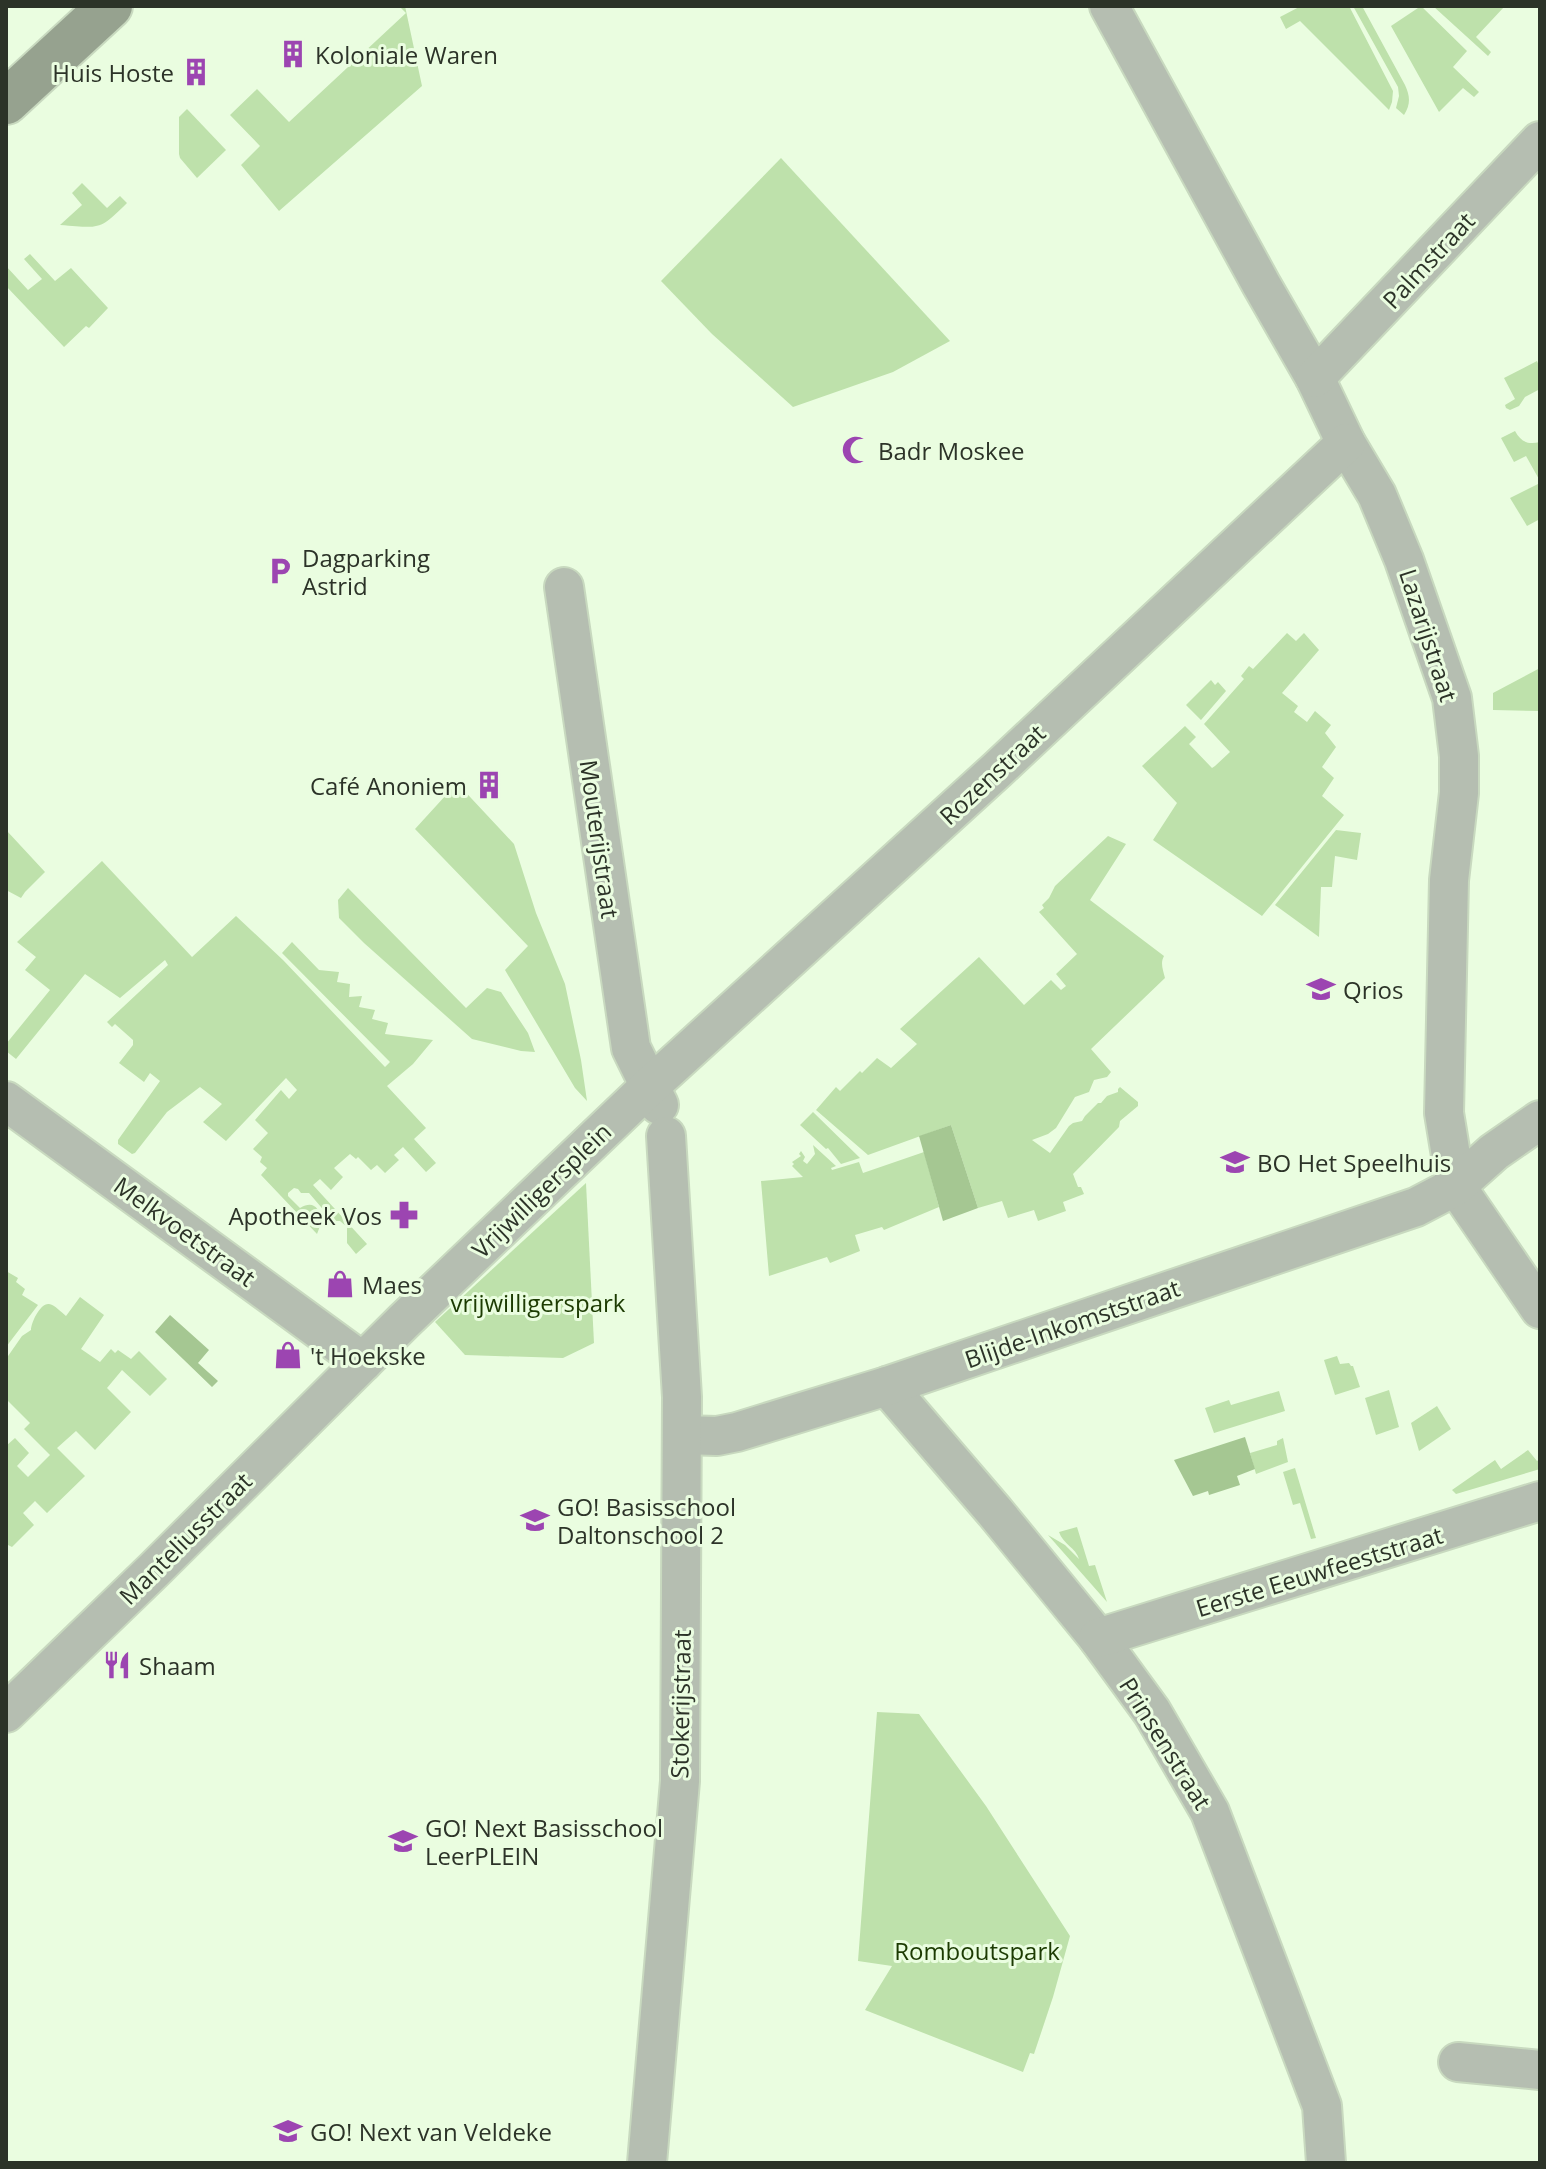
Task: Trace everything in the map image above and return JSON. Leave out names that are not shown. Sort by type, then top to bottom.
[{"type":"main road","points":[[6,102],[110,6]]},
{"type":"street","name":"Lazarijstraat","points":[[1109,6],[1377,495],[1404,560],[1452,698],[1459,756],[1459,793],[1449,880],[1444,1113],[1456,1186],[1540,1309]]},
{"type":"street","name":"Palmstraat","points":[[1315,378],[1540,141]]},
{"type":"street","name":"Rozenstraat","points":[[658,1109],[997,770],[1346,443]]},
{"type":"street","name":"Mouterijstraat","points":[[564,587],[631,1048],[658,1109]]},
{"type":"street","name":"Melkvoetstraat","points":[[6,1101],[363,1362]]},
{"type":"street","name":"Vrijwilligersplein","points":[[363,1362],[658,1109]]},
{"type":"street","name":"Stokerijstraat","points":[[647,2163],[680,1781],[681,1388],[658,1109]]},
{"type":"street","name":"Blijde-Inkomststraat","points":[[682,1435],[717,1436],[737,1432],[887,1386],[1416,1207],[1456,1186],[1494,1152],[1540,1120]]},
{"type":"street","name":"Manteliusstraat","points":[[6,1713],[363,1362]]},
{"type":"street","name":"Prinsenstraat","points":[[887,1386],[1098,1638],[1152,1712],[1210,1812],[1322,2106],[1326,2163]]},
{"type":"street","name":"Eerste Eeuwfeeststraat","points":[[1098,1638],[1540,1501]]},
{"type":"street","points":[[1458,2062],[1540,2070]]},
{"type":"green space","points":[[399,6],[405,6],[422,86],[279,211],[241,165],[260,146],[230,115],[257,89],[289,122],[406,13]]},
{"type":"green space","points":[[1301,6],[1349,6],[1393,91],[1389,110],[1300,21],[1286,29],[1280,17]]},
{"type":"green space","points":[[1353,6],[1362,6],[1405,85],[1409,100],[1404,115],[1396,108],[1398,87]]},
{"type":"green space","points":[[1421,6],[1467,51],[1453,67],[1479,92],[1474,97],[1463,88],[1439,112],[1391,26]]},
{"type":"green space","points":[[1433,6],[1503,6],[1476,37],[1491,52],[1488,56]]},
{"type":"green space","points":[[187,109],[226,150],[197,178],[179,154],[179,117]]},
{"type":"green space","points":[[781,158],[950,341],[893,372],[793,407],[712,334],[661,281]]},
{"type":"green space","points":[[82,183],[107,208],[120,196],[127,203],[98,226],[60,225],[82,205],[72,193]]},
{"type":"green space","points":[[30,254],[55,281],[71,268],[108,308],[64,347],[6,286],[6,266],[28,290],[42,279],[24,259]]},
{"type":"green space","points":[[1537,361],[1540,389],[1525,397],[1519,406],[1510,410],[1506,408],[1505,405],[1515,399],[1504,378]]},
{"type":"green space","points":[[1515,431],[1525,442],[1540,442],[1540,481],[1526,456],[1514,462],[1501,438]]},
{"type":"green space","points":[[1540,483],[1540,519],[1527,526],[1510,498]]},
{"type":"green space","points":[[1287,633],[1296,641],[1304,633],[1319,650],[1282,693],[1298,706],[1294,712],[1307,722],[1315,711],[1331,725],[1325,733],[1336,747],[1322,767],[1334,778],[1322,796],[1344,815],[1262,916],[1153,840],[1177,803],[1142,766],[1185,726],[1196,737],[1189,744],[1212,768],[1215,766],[1230,752],[1204,724],[1244,679],[1241,676],[1249,666],[1253,669]]},
{"type":"green space","points":[[1540,668],[1540,711],[1493,710],[1493,693]]},
{"type":"green space","points":[[1211,680],[1215,685],[1218,682],[1226,691],[1201,720],[1186,705]]},
{"type":"green space","points":[[457,783],[514,844],[536,913],[565,984],[587,1101],[575,1088],[505,970],[528,946],[415,829]]},
{"type":"green space","points":[[1336,830],[1361,833],[1357,860],[1335,856],[1332,887],[1321,887],[1319,937],[1275,905]]},
{"type":"green space","points":[[7,831],[45,872],[21,898],[6,890]]},
{"type":"green space","points":[[1108,836],[1126,844],[1090,900],[1164,956],[1165,978],[1091,1049],[1111,1072],[1107,1077],[1094,1080],[1089,1092],[1075,1097],[1056,1128],[1032,1140],[1050,1153],[1069,1126],[1082,1121],[1098,1103],[1118,1092],[1120,1087],[1138,1102],[1138,1106],[1120,1121],[1119,1127],[1073,1174],[1084,1194],[1063,1202],[1066,1211],[1038,1221],[1034,1210],[1008,1218],[1002,1201],[978,1208],[951,1125],[868,1155],[816,1110],[836,1087],[840,1091],[877,1058],[891,1068],[917,1044],[900,1029],[979,957],[1024,1005],[1051,980],[1061,990],[1066,986],[1056,974],[1077,954],[1039,912],[1055,886]]},
{"type":"green space","points":[[102,861],[192,957],[236,916],[283,960],[385,1067],[390,1062],[282,953],[292,942],[319,970],[339,972],[337,982],[350,984],[349,997],[362,996],[359,1007],[375,1010],[372,1019],[388,1023],[385,1034],[433,1040],[413,1064],[387,1086],[426,1128],[414,1139],[436,1163],[426,1172],[403,1147],[394,1155],[399,1160],[385,1173],[377,1165],[371,1170],[358,1157],[356,1159],[350,1154],[334,1168],[343,1177],[331,1190],[320,1179],[313,1185],[367,1244],[356,1254],[347,1243],[347,1227],[340,1221],[333,1221],[309,1193],[301,1193],[294,1188],[288,1196],[300,1208],[312,1205],[317,1209],[322,1221],[317,1234],[261,1175],[267,1168],[260,1162],[262,1157],[253,1149],[268,1133],[255,1120],[281,1090],[289,1099],[297,1090],[286,1078],[226,1141],[203,1122],[222,1104],[200,1087],[167,1112],[135,1153],[118,1144],[160,1081],[150,1073],[144,1082],[119,1063],[133,1045],[133,1040],[115,1024],[112,1027],[107,1022],[168,965],[165,960],[120,998],[85,974],[16,1059],[6,1051],[6,1044],[50,990],[25,970],[36,957],[17,942]]},
{"type":"green space","points":[[348,888],[466,1008],[487,988],[501,992],[528,1033],[535,1052],[472,1039],[339,918],[338,900]]},
{"type":"green space","points":[[813,1112],[860,1158],[841,1164],[828,1148],[800,1125]]},
{"type":"green space","points":[[951,1125],[978,1208],[943,1221],[919,1136]]},
{"type":"green space","points":[[813,1145],[836,1166],[832,1170],[859,1162],[863,1173],[924,1152],[939,1207],[884,1230],[882,1227],[855,1235],[860,1251],[830,1263],[827,1257],[769,1276],[761,1181],[803,1177],[792,1162],[801,1156],[801,1151],[807,1164],[815,1154]]},
{"type":"green space","name":"vrijwilligerspark","points":[[586,1183],[594,1343],[563,1358],[465,1355],[435,1322]]},
{"type":"green space","points":[[6,1271],[18,1278],[16,1282],[25,1289],[22,1295],[38,1305],[6,1347]]},
{"type":"green space","points":[[80,1297],[104,1315],[81,1349],[100,1362],[111,1349],[131,1359],[139,1351],[167,1379],[150,1396],[122,1370],[107,1388],[131,1412],[95,1450],[76,1431],[57,1448],[85,1476],[47,1513],[35,1501],[23,1513],[34,1525],[12,1547],[6,1544],[6,1446],[15,1438],[29,1453],[17,1466],[28,1477],[50,1455],[24,1429],[30,1423],[6,1399],[6,1359],[22,1336],[31,1330],[34,1318],[42,1307],[51,1304],[66,1316]]},
{"type":"green space","points":[[170,1315],[209,1350],[198,1363],[218,1381],[212,1387],[155,1332]]},
{"type":"green space","points":[[1337,1356],[1340,1364],[1353,1366],[1360,1387],[1335,1395],[1324,1360]]},
{"type":"green space","points":[[1389,1390],[1399,1427],[1376,1435],[1365,1398]]},
{"type":"green space","points":[[1279,1391],[1285,1411],[1214,1433],[1205,1408],[1229,1400],[1231,1405]]},
{"type":"green space","points":[[1437,1406],[1451,1429],[1419,1451],[1411,1423]]},
{"type":"green space","points":[[1245,1437],[1255,1469],[1237,1476],[1240,1485],[1209,1495],[1208,1491],[1193,1496],[1174,1460]]},
{"type":"green space","points":[[1283,1438],[1288,1462],[1256,1474],[1250,1453],[1277,1445],[1277,1441]]},
{"type":"green space","points":[[1528,1450],[1537,1461],[1540,1459],[1540,1469],[1456,1494],[1452,1490],[1495,1460],[1501,1469]]},
{"type":"green space","points":[[1295,1468],[1316,1538],[1311,1539],[1300,1503],[1293,1505],[1283,1472]]},
{"type":"green space","points":[[1077,1527],[1089,1566],[1095,1565],[1107,1602],[1048,1535],[1065,1545],[1079,1559],[1059,1532]]},
{"type":"green space","name":"Romboutspark","points":[[877,1712],[919,1714],[986,1806],[1070,1936],[1034,2054],[1030,2053],[1023,2072],[865,2010],[892,1966],[858,1961]]},
{"type":"place","name":"Koloniale Waren","points":[[293,54]]},
{"type":"place","name":"Huis Hoste","points":[[196,72]]},
{"type":"place","name":"Badr Moskee","points":[[856,450]]},
{"type":"place","name":"Dagparking Astrid","points":[[280,571]]},
{"type":"place","name":"Café Anoniem","points":[[489,785]]},
{"type":"place","name":"Qrios","points":[[1321,989]]},
{"type":"place","name":"BO Het Speelhuis","points":[[1235,1162]]},
{"type":"place","name":"Apotheek Vos","points":[[404,1215]]},
{"type":"place","name":"Maes","points":[[340,1284]]},
{"type":"place","name":"'t Hoekske","points":[[288,1355]]},
{"type":"place","name":"GO! Basisschool Daltonschool 2","points":[[535,1520]]},
{"type":"place","name":"Shaam","points":[[117,1665]]},
{"type":"place","name":"GO! Next Basisschool LeerPLEIN","points":[[403,1841]]},
{"type":"place","name":"GO! Next van Veldeke","points":[[288,2131]]}]
